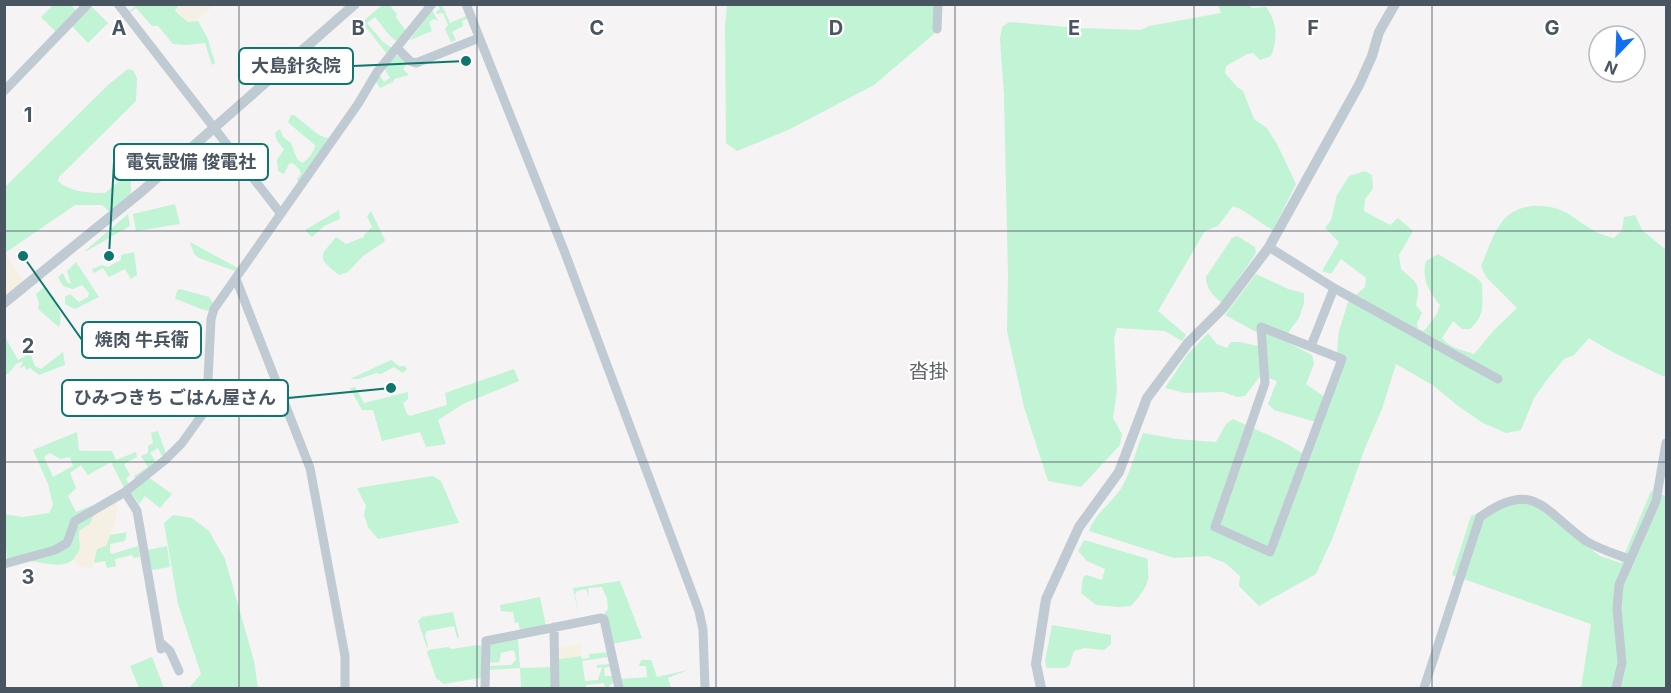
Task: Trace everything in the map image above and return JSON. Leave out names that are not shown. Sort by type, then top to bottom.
[{"type":"street","points":[[4,91],[88,4]]},
{"type":"street","points":[[118,4],[281,214]]},
{"type":"street","points":[[4,303],[125,205],[355,4]]},
{"type":"street","points":[[4,564],[56,550],[67,543],[75,521],[125,492],[173,453],[202,415],[207,400],[211,319],[214,309],[358,104],[377,72],[432,4]]},
{"type":"street","points":[[466,4],[566,253],[699,611],[703,630],[705,688]]},
{"type":"street","points":[[937,29],[938,4]]},
{"type":"street","points":[[1041,688],[1036,664],[1046,599],[1079,527],[1119,472],[1147,398],[1188,343],[1223,308],[1269,247],[1359,85],[1372,56],[1379,32],[1395,4]]},
{"type":"street","points":[[397,48],[410,61],[416,63],[479,38]]},
{"type":"street","points":[[1269,247],[1334,288],[1498,380]]},
{"type":"street","points":[[236,279],[310,468],[345,656],[345,688]]},
{"type":"street","points":[[1311,346],[1334,288]]},
{"type":"street","points":[[1261,327],[1311,346],[1342,359],[1270,552],[1215,527],[1265,383],[1261,327]]},
{"type":"street","points":[[1616,688],[1622,663],[1617,595],[1619,585],[1629,559],[1662,492],[1666,443]]},
{"type":"street","points":[[125,492],[136,511],[161,645],[171,651],[179,671]]},
{"type":"street","points":[[1424,688],[1480,517],[1496,506],[1521,499],[1531,500],[1559,517],[1587,541],[1629,559]]},
{"type":"street","points":[[485,688],[486,641],[601,618],[604,619],[619,688]]},
{"type":"street","points":[[554,627],[555,688]]},
{"type":"green space","points":[[1218,4],[1249,5],[1252,8],[1266,7],[1270,12],[1275,37],[1271,56],[1260,60],[1253,53],[1247,54],[1226,66],[1225,73],[1243,91],[1254,119],[1267,128],[1296,184],[1273,230],[1233,206],[1218,226],[1205,231],[1158,311],[1186,335],[1182,341],[1165,331],[1117,328],[1114,338],[1117,391],[1113,418],[1122,434],[1120,445],[1081,487],[1048,481],[1024,407],[1007,331],[1004,95],[1000,39],[1002,27],[1009,22],[1078,28],[1141,30],[1149,26],[1221,13]]},
{"type":"green space","points":[[53,5],[70,5],[77,11],[56,32],[41,17]]},
{"type":"green space","points":[[137,5],[179,5],[175,11],[188,22],[198,21],[208,39],[215,63],[212,65],[205,43],[173,44],[158,26],[152,26],[136,8],[128,12]]},
{"type":"green space","points":[[382,5],[393,5],[391,7],[397,14],[396,17],[406,31],[398,42],[390,36],[375,17],[367,23],[383,42],[392,48],[387,54],[362,22]]},
{"type":"green space","points":[[438,5],[442,5],[450,23],[466,16],[467,19],[462,21],[463,26],[452,32],[456,40],[451,42],[445,29],[448,25],[443,13],[437,14],[436,12],[440,9]]},
{"type":"green space","points":[[727,5],[935,5],[934,34],[874,85],[788,130],[737,151],[726,143],[725,26]]},
{"type":"green space","points":[[92,7],[108,23],[88,43],[72,26]]},
{"type":"green space","points":[[432,10],[438,21],[434,19],[429,22],[432,31],[410,40]]},
{"type":"green space","points":[[395,55],[407,64],[403,69],[409,75],[394,79],[393,82],[380,88],[375,80],[379,74],[384,82],[390,78],[384,67]]},
{"type":"green space","points":[[128,69],[134,71],[137,79],[136,101],[59,177],[58,181],[74,190],[105,193],[131,171],[131,194],[110,212],[102,205],[75,205],[5,253],[5,187],[109,84]]},
{"type":"green space","points":[[291,115],[319,135],[330,139],[298,182],[300,170],[293,163],[289,164],[284,174],[278,171],[277,160],[284,149],[277,141],[275,133],[280,129],[283,137],[291,143],[297,159],[302,163],[311,155],[315,145],[288,122]]},
{"type":"green space","points":[[1365,171],[1372,175],[1373,189],[1365,199],[1364,211],[1390,225],[1398,218],[1413,231],[1399,255],[1401,269],[1418,287],[1416,305],[1422,313],[1417,323],[1418,329],[1424,331],[1437,314],[1440,305],[1427,284],[1426,261],[1438,254],[1482,283],[1482,308],[1475,324],[1470,329],[1462,329],[1453,321],[1442,338],[1452,346],[1474,354],[1517,308],[1486,277],[1481,266],[1495,233],[1507,216],[1530,206],[1548,207],[1565,212],[1594,230],[1614,238],[1622,230],[1624,217],[1635,215],[1642,230],[1666,250],[1666,377],[1616,354],[1589,338],[1574,355],[1564,359],[1546,381],[1534,398],[1521,430],[1506,433],[1483,423],[1434,386],[1396,364],[1382,409],[1365,448],[1333,537],[1316,574],[1259,606],[1239,586],[1240,576],[1225,563],[1208,556],[1174,558],[1089,531],[1095,519],[1116,496],[1124,483],[1143,433],[1176,439],[1216,442],[1226,424],[1233,419],[1302,453],[1316,422],[1274,410],[1268,404],[1277,381],[1261,375],[1245,396],[1237,397],[1223,392],[1185,393],[1165,388],[1187,355],[1208,333],[1217,344],[1227,348],[1231,342],[1258,346],[1258,333],[1225,315],[1256,274],[1288,289],[1304,293],[1304,303],[1299,318],[1288,333],[1289,343],[1312,355],[1314,364],[1306,384],[1325,397],[1340,371],[1337,352],[1339,331],[1348,302],[1365,287],[1366,278],[1341,259],[1331,274],[1322,271],[1339,242],[1325,228],[1331,220],[1337,195],[1349,176]]},
{"type":"green space","points":[[175,204],[180,224],[136,231],[133,214]]},
{"type":"green space","points":[[339,210],[340,219],[324,226],[312,237],[305,230]]},
{"type":"green space","points":[[371,211],[384,242],[363,256],[348,272],[339,275],[326,264],[322,256],[336,237],[346,244],[364,237],[372,227],[367,216]]},
{"type":"green space","points":[[128,214],[130,226],[85,252],[85,251]]},
{"type":"green space","points":[[1237,236],[1255,247],[1256,253],[1222,303],[1211,292],[1206,277],[1232,238]]},
{"type":"green space","points":[[190,242],[238,268],[235,271],[199,258],[194,254]]},
{"type":"green space","points":[[134,252],[137,275],[131,279],[125,269],[109,277],[103,268],[94,273],[92,269],[102,265],[108,267],[121,260],[121,255]]},
{"type":"green space","points":[[76,262],[99,297],[75,309],[65,304],[65,297],[70,294],[79,302],[88,297],[89,293],[82,285],[73,289],[63,286],[58,277],[63,273],[67,282],[71,284],[67,271]]},
{"type":"green space","points":[[44,287],[59,311],[59,327],[38,309],[36,294]]},
{"type":"green space","points":[[180,289],[209,297],[214,304],[210,311],[175,299]]},
{"type":"green space","points":[[5,337],[18,360],[30,353],[35,366],[41,369],[63,352],[65,365],[39,375],[30,368],[27,370],[24,366],[20,368],[23,361],[5,374]]},
{"type":"green space","points":[[391,360],[407,369],[403,373],[394,367],[381,374],[350,379]]},
{"type":"green space","points":[[514,369],[519,381],[463,404],[438,420],[446,444],[426,447],[420,432],[382,441],[373,410],[362,410],[350,388],[355,387],[364,403],[408,392],[408,399],[403,403],[410,416],[447,405],[445,393]]},
{"type":"green space","points":[[158,431],[166,454],[163,458],[158,448],[150,453],[157,463],[136,479],[134,476],[148,467],[141,456],[148,453],[148,446],[153,443],[151,433]]},
{"type":"green space","points":[[77,432],[79,450],[112,451],[116,460],[136,452],[137,457],[124,464],[130,475],[126,479],[129,484],[124,488],[111,462],[88,475],[81,465],[70,473],[76,488],[68,496],[76,512],[93,505],[96,511],[90,524],[79,531],[80,549],[75,558],[64,564],[7,560],[4,514],[23,517],[49,513],[53,505],[48,484],[33,450]],"holes":[[[50,453],[60,459],[70,457],[73,466],[53,477],[44,457]]]},
{"type":"green space","points":[[433,476],[441,481],[459,523],[378,539],[368,527],[364,515],[366,506],[357,488]]},
{"type":"green space","points":[[148,477],[172,494],[160,508],[145,496],[139,504],[130,491]]},
{"type":"green space","points":[[1651,491],[1666,496],[1666,688],[1581,688],[1591,624],[1452,575],[1471,516],[1507,501],[1525,502],[1540,509],[1600,556],[1621,563]]},
{"type":"green space","points":[[173,515],[192,518],[209,531],[225,559],[254,661],[258,688],[189,688],[201,674],[178,604],[164,523]]},
{"type":"green space","points":[[127,532],[125,541],[110,544],[110,552],[112,554],[138,546],[140,557],[134,558],[132,555],[115,559],[116,566],[107,568],[105,561],[94,563],[97,548],[106,545],[110,535]]},
{"type":"green space","points":[[1084,540],[1148,559],[1147,584],[1131,606],[1096,605],[1081,593],[1083,577],[1087,575],[1102,580],[1105,569],[1087,561],[1078,551]]},
{"type":"green space","points":[[167,546],[170,567],[152,570],[148,550]]},
{"type":"green space","points":[[620,581],[642,638],[612,644],[604,623],[605,612],[608,609],[602,587],[588,588],[589,597],[586,589],[577,591],[575,594],[579,617],[573,588]]},
{"type":"green space","points":[[540,597],[546,626],[520,631],[518,622],[515,623],[513,612],[501,611],[500,605]]},
{"type":"green space","points":[[453,612],[459,638],[457,638],[454,626],[427,631],[425,635],[427,648],[418,621],[422,617]]},
{"type":"green space","points":[[1052,625],[1111,635],[1111,644],[1104,650],[1085,648],[1074,651],[1069,666],[1047,668],[1045,661]]},
{"type":"green space","points":[[518,639],[520,668],[488,670],[488,666],[511,665],[516,660],[513,650],[501,653],[499,662],[488,663],[489,643]]},
{"type":"green space","points":[[481,646],[482,676],[480,678],[444,684],[436,678],[427,652],[429,650]]},
{"type":"green space","points":[[609,652],[608,657],[582,661],[585,681],[598,680],[602,667],[597,668],[597,665],[611,664],[611,667],[604,668],[605,676],[613,676],[615,683],[609,688],[605,688],[604,683],[586,685],[586,688],[558,688],[558,659],[581,656],[582,659],[589,658],[589,654]]},
{"type":"green space","points":[[152,657],[164,688],[139,688],[130,666]]},
{"type":"green space","points":[[641,660],[651,660],[657,677],[688,670],[668,678],[671,688],[622,688],[620,679],[647,677],[646,666],[639,666]]},
{"type":"green space","points":[[551,667],[551,688],[521,688],[520,668]]},
{"type":"sand","points":[[179,4],[214,5],[197,20],[188,22],[175,11]]},
{"type":"sand","points":[[4,253],[24,282],[5,298]]},
{"type":"sand","points":[[117,500],[116,520],[106,546],[97,549],[92,569],[78,566],[74,558],[80,550],[79,531],[90,524],[96,511]]},
{"type":"sand","points":[[581,643],[581,656],[558,659],[558,648]]},
{"type":"place","name":"大島針灸院","points":[[466,61]]},
{"type":"place","name":"焼肉 牛兵衛","points":[[23,256]]},
{"type":"place","name":"電気設備 俊電社","points":[[109,256]]},
{"type":"place","name":"ひみつきち ごはん屋さん","points":[[391,388]]},
{"type":"district","name":"沓掛","points":[[929,371]]}]
